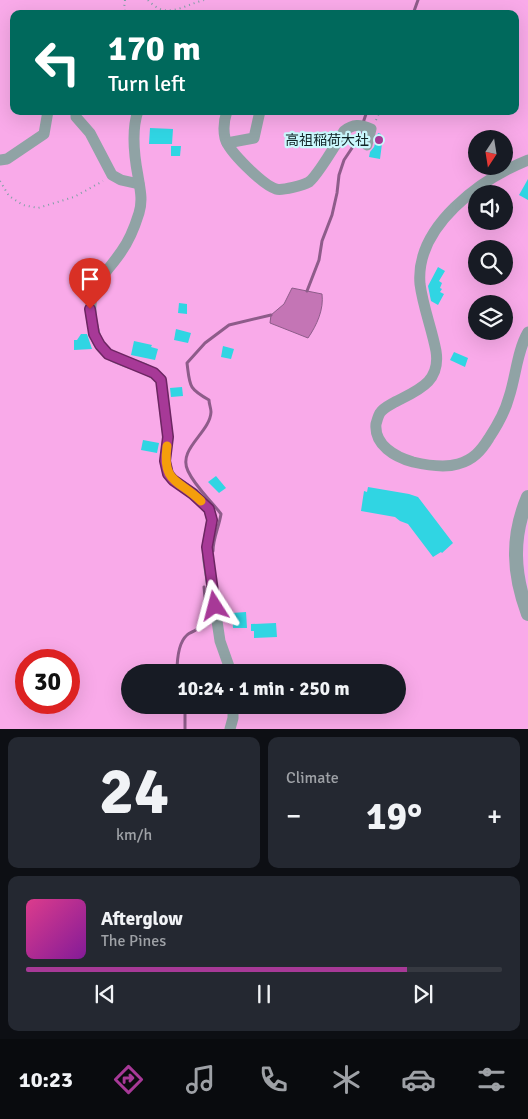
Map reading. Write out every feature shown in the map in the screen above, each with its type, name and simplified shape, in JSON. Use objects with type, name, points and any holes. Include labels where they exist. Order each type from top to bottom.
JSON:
[{"type":"street","points":[[0,160],[7,159],[44,134],[47,115]]},
{"type":"street","points":[[76,115],[90,133],[112,175],[121,180],[139,184]]},
{"type":"street","points":[[137,115],[134,131],[134,146],[142,198],[139,212],[122,251],[105,272],[92,293],[90,309],[93,326],[100,345],[108,354],[154,373],[161,380],[168,437],[165,461],[168,474],[209,509],[212,520],[207,547],[208,560],[220,641],[228,664]]},
{"type":"street","points":[[225,115],[225,139],[232,151],[264,182],[275,189],[282,190],[308,182],[344,131],[350,127],[362,125],[371,129],[367,145]]},
{"type":"street","points":[[228,143],[254,138],[259,115]]},
{"type":"street","points":[[528,160],[472,192],[450,212],[428,242],[420,282],[438,360],[432,377],[422,388],[380,413],[376,426],[378,439],[383,446],[402,458],[421,463],[453,466],[468,461],[478,454],[499,423],[509,398],[528,332]]},
{"type":"street","points":[[528,497],[517,530],[515,558],[521,595],[528,614]]},
{"type":"street","points":[[230,729],[233,714]]},
{"type":"path","points":[[148,0],[159,10]]},
{"type":"path","points":[[176,10],[204,0]]},
{"type":"path","points":[[0,181],[9,196],[23,205],[38,208],[74,197],[112,175]]},
{"type":"shaded area","points":[[0,0],[528,0],[528,729],[0,729]]},
{"type":"shaded area","points":[[292,288],[322,294],[319,317],[308,338],[270,323],[271,315],[284,304]]},
{"type":"building","points":[[150,128],[173,129],[172,144],[149,144]]},
{"type":"building","points":[[378,133],[383,136],[380,159],[369,157]]},
{"type":"building","points":[[171,146],[181,146],[180,156],[171,156]]},
{"type":"building","points":[[528,179],[528,200],[519,195]]},
{"type":"building","points":[[438,267],[445,271],[439,281],[442,283],[440,292],[444,294],[438,305],[431,301],[428,286]]},
{"type":"building","points":[[179,303],[187,304],[187,314],[178,313]]},
{"type":"building","points":[[176,329],[191,333],[188,343],[174,340]]},
{"type":"building","points":[[81,334],[87,334],[92,349],[74,350],[74,340],[77,340]]},
{"type":"building","points":[[134,341],[152,345],[151,347],[158,349],[155,360],[131,355]]},
{"type":"building","points":[[223,346],[234,349],[231,359],[221,357]]},
{"type":"building","points":[[454,352],[468,358],[465,367],[450,360]]},
{"type":"building","points":[[182,387],[183,396],[171,397],[170,388]]},
{"type":"building","points":[[143,440],[159,443],[157,453],[141,450]]},
{"type":"building","points":[[216,476],[226,488],[219,493],[208,482]]},
{"type":"building","points":[[368,487],[418,497],[453,543],[442,553],[433,557],[408,524],[395,517],[361,511],[364,491],[367,492]]},
{"type":"building","points":[[246,612],[247,628],[233,628],[232,613]]},
{"type":"building","points":[[276,623],[277,637],[254,638],[251,624]]},
{"type":"waterway","points":[[414,10],[418,0]]},
{"type":"waterway","points":[[363,123],[366,115]]},
{"type":"waterway","points":[[307,291],[319,260],[322,241],[332,215],[339,175],[344,160],[362,130]]},
{"type":"waterway","points":[[213,551],[221,514],[195,483],[186,463],[190,448],[209,420],[211,411],[209,400],[191,386],[187,363],[205,343],[229,325],[271,315]]},
{"type":"waterway","points":[[177,664],[184,638],[197,629],[204,614],[204,587]]},
{"type":"waterway","points":[[185,714],[185,729]]},
{"type":"slow traffic","points":[[167,446],[165,461],[168,474],[201,501]]},
{"type":"place","name":"高祖稲荷大社","points":[[379,140]]},
{"type":"route","points":[[90,309],[94,334],[108,354],[154,373],[161,380],[168,437],[165,461],[168,474],[209,509],[212,520],[207,547],[215,606]]}]
